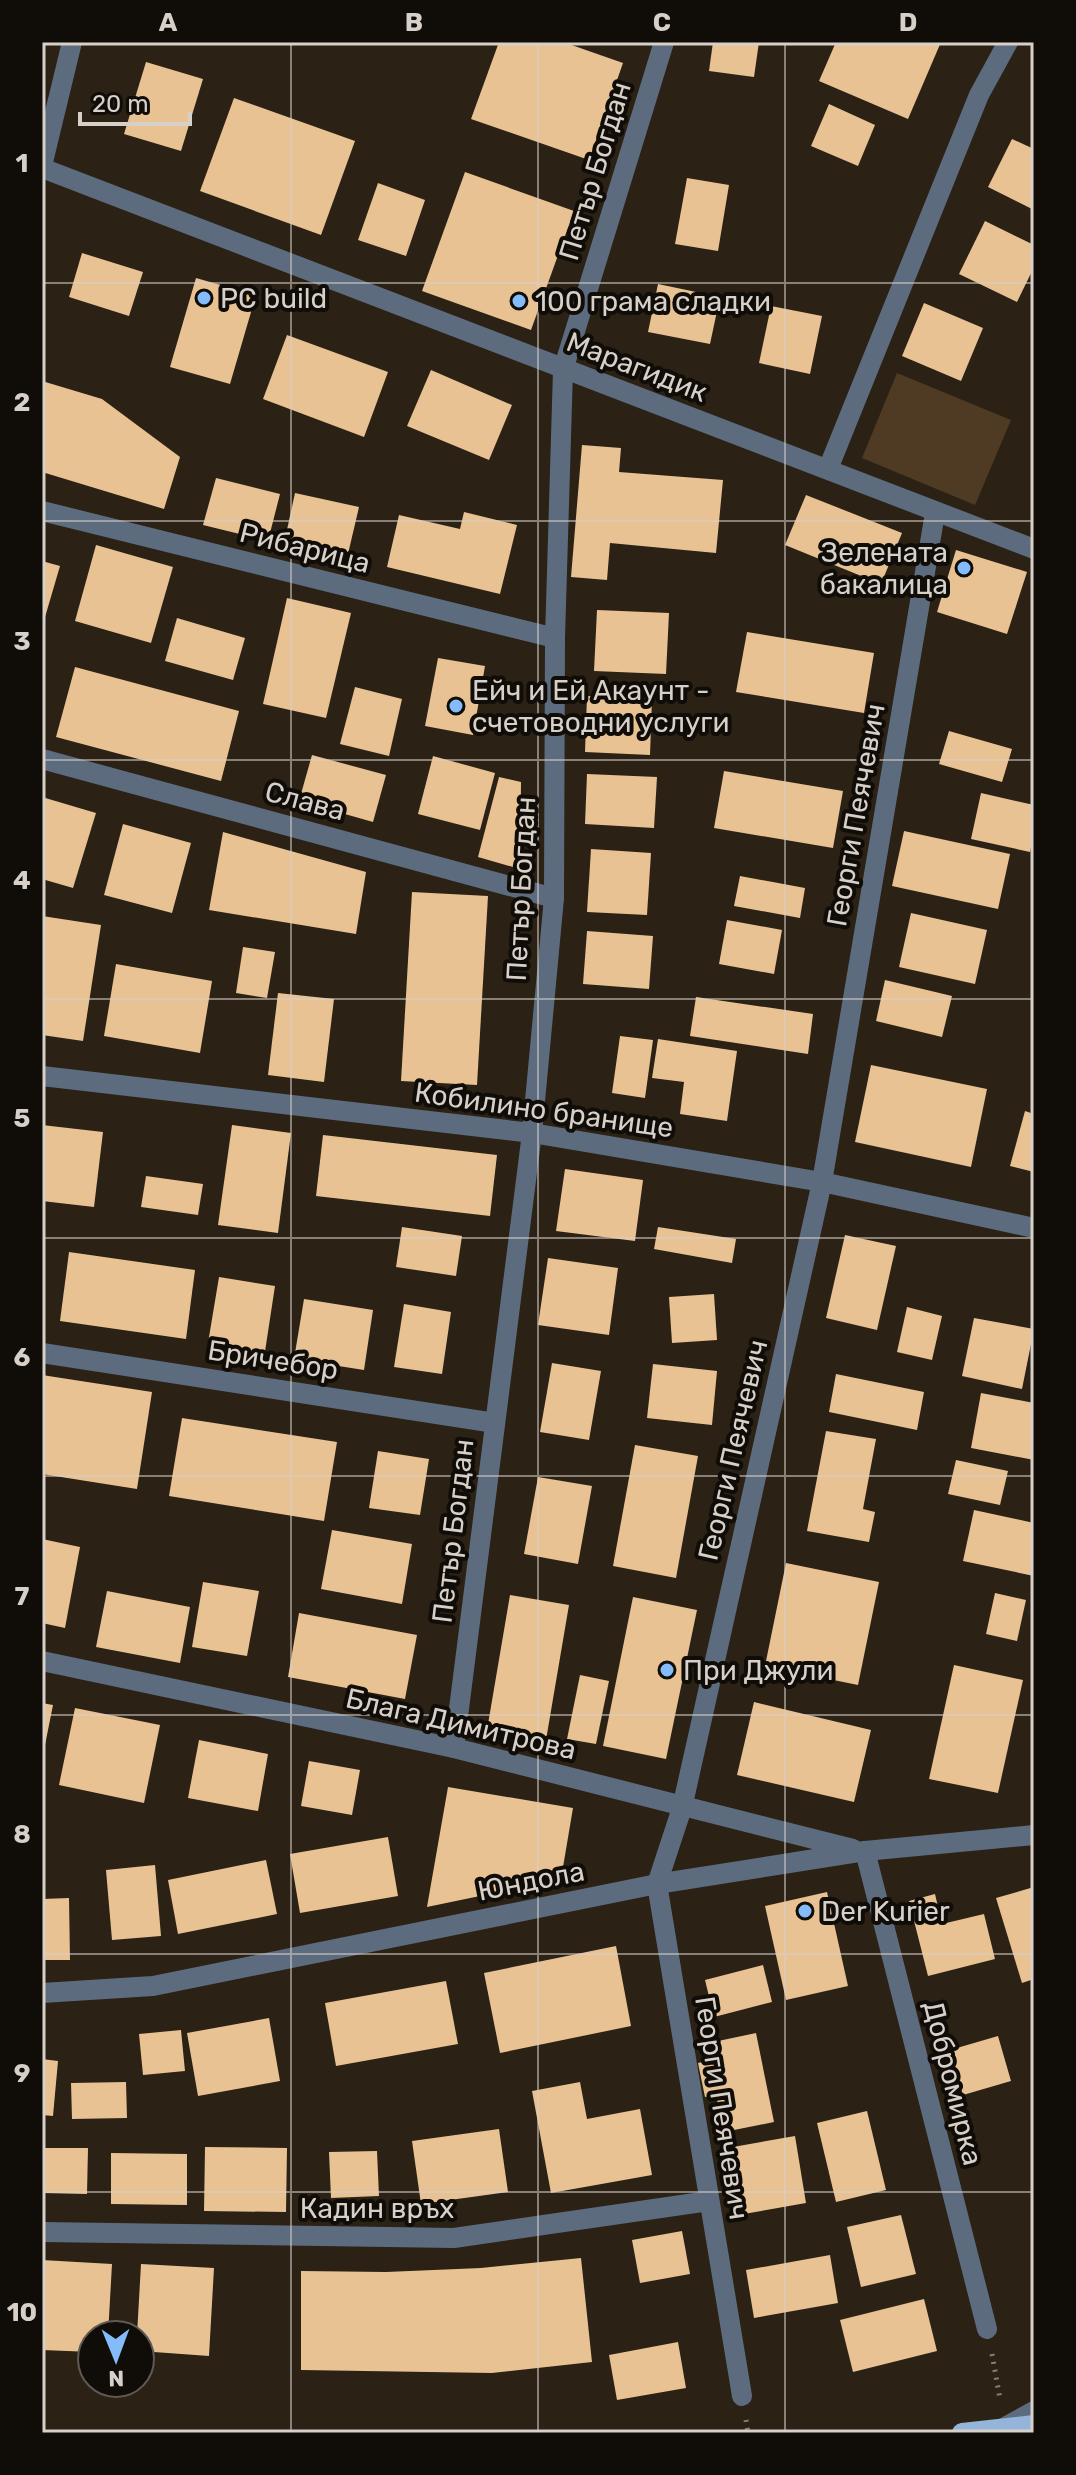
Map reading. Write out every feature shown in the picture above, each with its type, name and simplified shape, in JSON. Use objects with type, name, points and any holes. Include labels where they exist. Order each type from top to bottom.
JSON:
[{"type":"main road","points":[[962,2433],[1034,2425]]},
{"type":"street","points":[[42,167],[72,42]]},
{"type":"street","points":[[828,469],[979,95],[1008,42]]},
{"type":"street","name":"Петър Богдан","points":[[454,1748],[532,1133],[554,898],[555,638],[563,370],[657,44]]},
{"type":"street","name":"Марагидик","points":[[42,167],[1034,549]]},
{"type":"street","name":"Рибарица","points":[[42,511],[555,638]]},
{"type":"street","name":"Георги Пеячевич","points":[[742,2396],[657,1884],[682,1808],[822,1182],[935,513]]},
{"type":"street","name":"Слава","points":[[42,759],[554,898]]},
{"type":"street","name":"Кобилино бранище","points":[[42,1076],[532,1133],[822,1182],[1034,1228]]},
{"type":"street","name":"Бричебор","points":[[42,1353],[495,1423]]},
{"type":"street","name":"Блага Димитрова","points":[[42,1661],[454,1748],[682,1808],[865,1851]]},
{"type":"street","name":"Юндола","points":[[42,1993],[153,1986],[657,1884],[865,1851],[1034,1835]]},
{"type":"street","name":"Добромирка","points":[[865,1851],[987,2329]]},
{"type":"street","name":"Кадин връх","points":[[42,2232],[454,2238],[709,2201]]},
{"type":"street","points":[[1005,2427],[1034,2411]]},
{"type":"path","points":[[987,2329],[1001,2402]]},
{"type":"shaded area","points":[[897,373],[1011,420],[975,505],[862,458]]},
{"type":"building","points":[[499,42],[563,42],[623,63],[589,160],[471,119]]},
{"type":"building","points":[[713,42],[759,42],[754,77],[709,71]]},
{"type":"building","points":[[836,42],[941,42],[908,119],[819,81]]},
{"type":"building","points":[[146,62],[203,79],[181,151],[124,134]]},
{"type":"building","points":[[234,98],[355,141],[321,235],[200,191]]},
{"type":"building","points":[[829,104],[875,125],[858,166],[811,146]]},
{"type":"building","points":[[1012,139],[1034,149],[1034,210],[988,187]]},
{"type":"building","points":[[465,172],[574,211],[531,330],[422,291]]},
{"type":"building","points":[[687,178],[729,185],[718,251],[675,244]]},
{"type":"building","points":[[378,183],[425,200],[406,256],[358,240]]},
{"type":"building","points":[[985,221],[1034,245],[1034,267],[1017,302],[959,274]]},
{"type":"building","points":[[82,253],[143,272],[129,316],[69,297]]},
{"type":"building","points":[[196,278],[256,295],[230,384],[170,367]]},
{"type":"building","points":[[658,284],[720,297],[710,344],[648,332]]},
{"type":"building","points":[[924,303],[983,328],[961,381],[902,356]]},
{"type":"building","points":[[771,306],[822,316],[810,374],[759,363]]},
{"type":"building","points":[[287,335],[388,372],[364,437],[263,399]]},
{"type":"building","points":[[431,370],[512,405],[489,460],[407,426]]},
{"type":"building","points":[[42,381],[102,399],[180,457],[164,509],[42,472]]},
{"type":"building","points":[[582,445],[621,448],[619,472],[723,480],[716,553],[610,543],[607,580],[571,577]]},
{"type":"building","points":[[216,478],[280,494],[268,541],[203,525]]},
{"type":"building","points":[[295,493],[359,507],[348,554],[285,539]]},
{"type":"building","points":[[806,495],[902,533],[881,584],[785,545]]},
{"type":"building","points":[[464,512],[517,525],[500,594],[387,567],[399,515],[460,529]]},
{"type":"building","points":[[96,545],[173,567],[151,643],[75,621]]},
{"type":"building","points":[[956,550],[1027,572],[1007,634],[937,612]]},
{"type":"building","points":[[42,561],[60,566],[43,624],[42,624]]},
{"type":"building","points":[[287,598],[351,613],[326,718],[263,704]]},
{"type":"building","points":[[597,610],[669,613],[666,674],[594,671]]},
{"type":"building","points":[[177,618],[245,638],[233,680],[165,661]]},
{"type":"building","points":[[747,632],[874,653],[864,713],[736,692]]},
{"type":"building","points":[[438,658],[485,666],[473,735],[425,726]]},
{"type":"building","points":[[75,667],[239,711],[221,781],[56,737]]},
{"type":"building","points":[[355,687],[402,699],[389,756],[340,744]]},
{"type":"building","points":[[587,696],[652,698],[650,755],[585,752]]},
{"type":"building","points":[[949,731],[1012,749],[1002,782],[939,764]]},
{"type":"building","points":[[312,755],[386,775],[373,822],[299,801]]},
{"type":"building","points":[[433,756],[495,773],[480,830],[418,814]]},
{"type":"building","points":[[724,771],[843,791],[833,848],[714,828]]},
{"type":"building","points":[[587,774],[657,777],[654,828],[585,824]]},
{"type":"building","points":[[499,777],[521,782],[520,869],[478,857]]},
{"type":"building","points":[[981,793],[1034,805],[1034,834],[1030,852],[971,839]]},
{"type":"building","points":[[42,797],[96,813],[73,888],[42,879]]},
{"type":"building","points":[[123,824],[191,843],[172,913],[104,895]]},
{"type":"building","points":[[904,831],[1010,854],[998,909],[892,886]]},
{"type":"building","points":[[223,832],[366,872],[356,934],[209,910]]},
{"type":"building","points":[[591,849],[651,853],[647,915],[587,912]]},
{"type":"building","points":[[740,876],[805,888],[800,918],[734,906]]},
{"type":"building","points":[[412,892],[488,896],[477,1085],[401,1081]]},
{"type":"building","points":[[911,913],[987,930],[975,984],[899,967]]},
{"type":"building","points":[[42,916],[101,925],[83,1041],[42,1035]]},
{"type":"building","points":[[727,920],[782,930],[774,974],[719,964]]},
{"type":"building","points":[[587,931],[653,936],[649,989],[583,984]]},
{"type":"building","points":[[243,947],[275,952],[267,998],[236,993]]},
{"type":"building","points":[[116,964],[212,981],[200,1053],[104,1036]]},
{"type":"building","points":[[885,980],[952,996],[942,1037],[876,1021]]},
{"type":"building","points":[[278,993],[334,999],[324,1082],[268,1075]]},
{"type":"building","points":[[696,997],[813,1014],[808,1054],[690,1036]]},
{"type":"building","points":[[620,1036],[653,1040],[645,1098],[612,1093]]},
{"type":"building","points":[[658,1039],[737,1051],[727,1121],[680,1114],[684,1082],[652,1078]]},
{"type":"building","points":[[871,1065],[987,1089],[971,1167],[855,1142]]},
{"type":"building","points":[[1025,1111],[1034,1114],[1034,1172],[1010,1166]]},
{"type":"building","points":[[42,1125],[103,1132],[94,1207],[42,1201]]},
{"type":"building","points":[[232,1125],[291,1133],[278,1233],[218,1225]]},
{"type":"building","points":[[323,1135],[497,1155],[490,1216],[316,1196]]},
{"type":"building","points":[[565,1169],[643,1180],[635,1241],[556,1231]]},
{"type":"building","points":[[146,1176],[203,1184],[198,1215],[141,1207]]},
{"type":"building","points":[[402,1227],[462,1236],[456,1276],[396,1267]]},
{"type":"building","points":[[658,1227],[736,1239],[732,1263],[654,1249]]},
{"type":"building","points":[[845,1235],[896,1246],[877,1330],[826,1318]]},
{"type":"building","points":[[69,1252],[195,1270],[186,1339],[60,1321]]},
{"type":"building","points":[[548,1258],[618,1268],[609,1335],[538,1325]]},
{"type":"building","points":[[219,1277],[275,1286],[264,1358],[207,1349]]},
{"type":"building","points":[[714,1294],[717,1340],[672,1343],[669,1297]]},
{"type":"building","points":[[304,1299],[373,1310],[364,1370],[294,1359]]},
{"type":"building","points":[[404,1304],[451,1312],[442,1374],[394,1367]]},
{"type":"building","points":[[907,1307],[942,1316],[932,1360],[897,1352]]},
{"type":"building","points":[[974,1318],[1034,1329],[1022,1389],[962,1376]]},
{"type":"building","points":[[552,1363],[601,1371],[589,1440],[540,1432]]},
{"type":"building","points":[[653,1364],[717,1371],[712,1425],[647,1418]]},
{"type":"building","points":[[836,1374],[924,1392],[917,1430],[829,1412]]},
{"type":"building","points":[[42,1375],[152,1392],[137,1489],[42,1474]]},
{"type":"building","points":[[981,1393],[1034,1403],[1034,1460],[971,1448]]},
{"type":"building","points":[[182,1418],[337,1442],[324,1521],[169,1496]]},
{"type":"building","points":[[826,1431],[876,1439],[863,1509],[875,1512],[869,1542],[807,1531]]},
{"type":"building","points":[[635,1445],[698,1456],[676,1578],[613,1566]]},
{"type":"building","points":[[378,1451],[429,1459],[420,1515],[369,1508]]},
{"type":"building","points":[[956,1460],[1008,1471],[1000,1505],[948,1494]]},
{"type":"building","points":[[538,1477],[592,1486],[578,1564],[524,1554]]},
{"type":"building","points":[[974,1510],[1034,1523],[1034,1576],[963,1561]]},
{"type":"building","points":[[332,1530],[412,1544],[402,1604],[321,1589]]},
{"type":"building","points":[[42,1539],[80,1547],[65,1628],[42,1623]]},
{"type":"building","points":[[786,1563],[879,1582],[858,1685],[765,1666]]},
{"type":"building","points":[[203,1582],[259,1591],[247,1656],[192,1647]]},
{"type":"building","points":[[107,1591],[190,1607],[180,1663],[96,1647]]},
{"type":"building","points":[[995,1593],[1026,1600],[1017,1641],[986,1634]]},
{"type":"building","points":[[510,1595],[569,1605],[546,1740],[487,1730]]},
{"type":"building","points":[[633,1597],[697,1610],[666,1759],[603,1746]]},
{"type":"building","points":[[299,1613],[417,1635],[405,1699],[288,1677]]},
{"type":"building","points":[[954,1665],[1023,1680],[998,1793],[929,1779]]},
{"type":"building","points":[[580,1675],[609,1681],[596,1744],[567,1739]]},
{"type":"building","points":[[754,1702],[871,1730],[854,1802],[737,1775]]},
{"type":"building","points":[[42,1703],[53,1705],[43,1755],[42,1755]]},
{"type":"building","points":[[75,1708],[160,1725],[144,1803],[59,1785]]},
{"type":"building","points":[[199,1740],[268,1754],[258,1811],[188,1798]]},
{"type":"building","points":[[309,1761],[360,1770],[352,1815],[301,1806]]},
{"type":"building","points":[[448,1787],[573,1808],[561,1879],[427,1907]]},
{"type":"building","points":[[388,1837],[398,1896],[300,1913],[290,1854]]},
{"type":"building","points":[[266,1860],[277,1914],[178,1934],[168,1880]]},
{"type":"building","points":[[155,1865],[161,1936],[112,1940],[106,1870]]},
{"type":"building","points":[[1034,1887],[1034,1979],[1022,1983],[996,1898]]},
{"type":"building","points":[[827,1892],[848,1986],[786,2000],[765,1906]]},
{"type":"building","points":[[935,1894],[942,1924],[984,1914],[995,1959],[928,1976],[909,1901]]},
{"type":"building","points":[[69,1898],[70,1960],[42,1960],[42,1899]]},
{"type":"building","points":[[616,1946],[631,2026],[500,2053],[484,1973]]},
{"type":"building","points":[[763,1965],[772,2002],[714,2017],[705,1980]]},
{"type":"building","points":[[446,1981],[458,2044],[336,2066],[325,2003]]},
{"type":"building","points":[[269,2018],[280,2081],[198,2096],[187,2033]]},
{"type":"building","points":[[181,2030],[185,2071],[143,2075],[139,2034]]},
{"type":"building","points":[[756,2033],[774,2122],[724,2132],[716,2095],[705,2097],[698,2063],[707,2061],[704,2044]]},
{"type":"building","points":[[998,2036],[1011,2081],[963,2095],[950,2050]]},
{"type":"building","points":[[42,2059],[58,2061],[53,2116],[42,2115]]},
{"type":"building","points":[[126,2082],[127,2118],[72,2119],[71,2083]]},
{"type":"building","points":[[580,2082],[587,2119],[640,2109],[652,2175],[551,2193],[532,2091]]},
{"type":"building","points":[[867,2111],[886,2190],[836,2202],[817,2123]]},
{"type":"building","points":[[499,2129],[508,2192],[421,2204],[412,2141]]},
{"type":"building","points":[[795,2136],[806,2203],[744,2214],[733,2147]]},
{"type":"building","points":[[205,2147],[287,2148],[286,2212],[204,2211]]},
{"type":"building","points":[[42,2148],[88,2148],[87,2194],[42,2193]]},
{"type":"building","points":[[377,2151],[379,2196],[331,2198],[329,2152]]},
{"type":"building","points":[[111,2153],[187,2154],[187,2205],[111,2204]]},
{"type":"building","points":[[901,2215],[916,2274],[861,2287],[847,2227]]},
{"type":"building","points":[[682,2231],[690,2274],[640,2283],[632,2240]]},
{"type":"building","points":[[830,2255],[838,2303],[754,2318],[746,2270]]},
{"type":"building","points":[[581,2258],[592,2362],[492,2373],[301,2370],[301,2271],[386,2272],[481,2268]]},
{"type":"building","points":[[42,2260],[112,2264],[109,2319],[76,2319],[76,2351],[42,2350]]},
{"type":"building","points":[[141,2264],[214,2268],[209,2356],[156,2352],[156,2319],[138,2319]]},
{"type":"building","points":[[924,2299],[937,2351],[853,2372],[840,2320]]},
{"type":"building","points":[[678,2342],[686,2388],[617,2400],[609,2355]]},
{"type":"place","name":"PC build","points":[[204,298]]},
{"type":"place","name":"100 грама сладки","points":[[519,301]]},
{"type":"place","name":"Зелената бакалица","points":[[964,568]]},
{"type":"place","name":"Ейч и Ей Акаунт - счетоводни услуги","points":[[456,706]]},
{"type":"place","name":"При Джули","points":[[667,1670]]},
{"type":"place","name":"Der Kurier","points":[[805,1911]]}]
